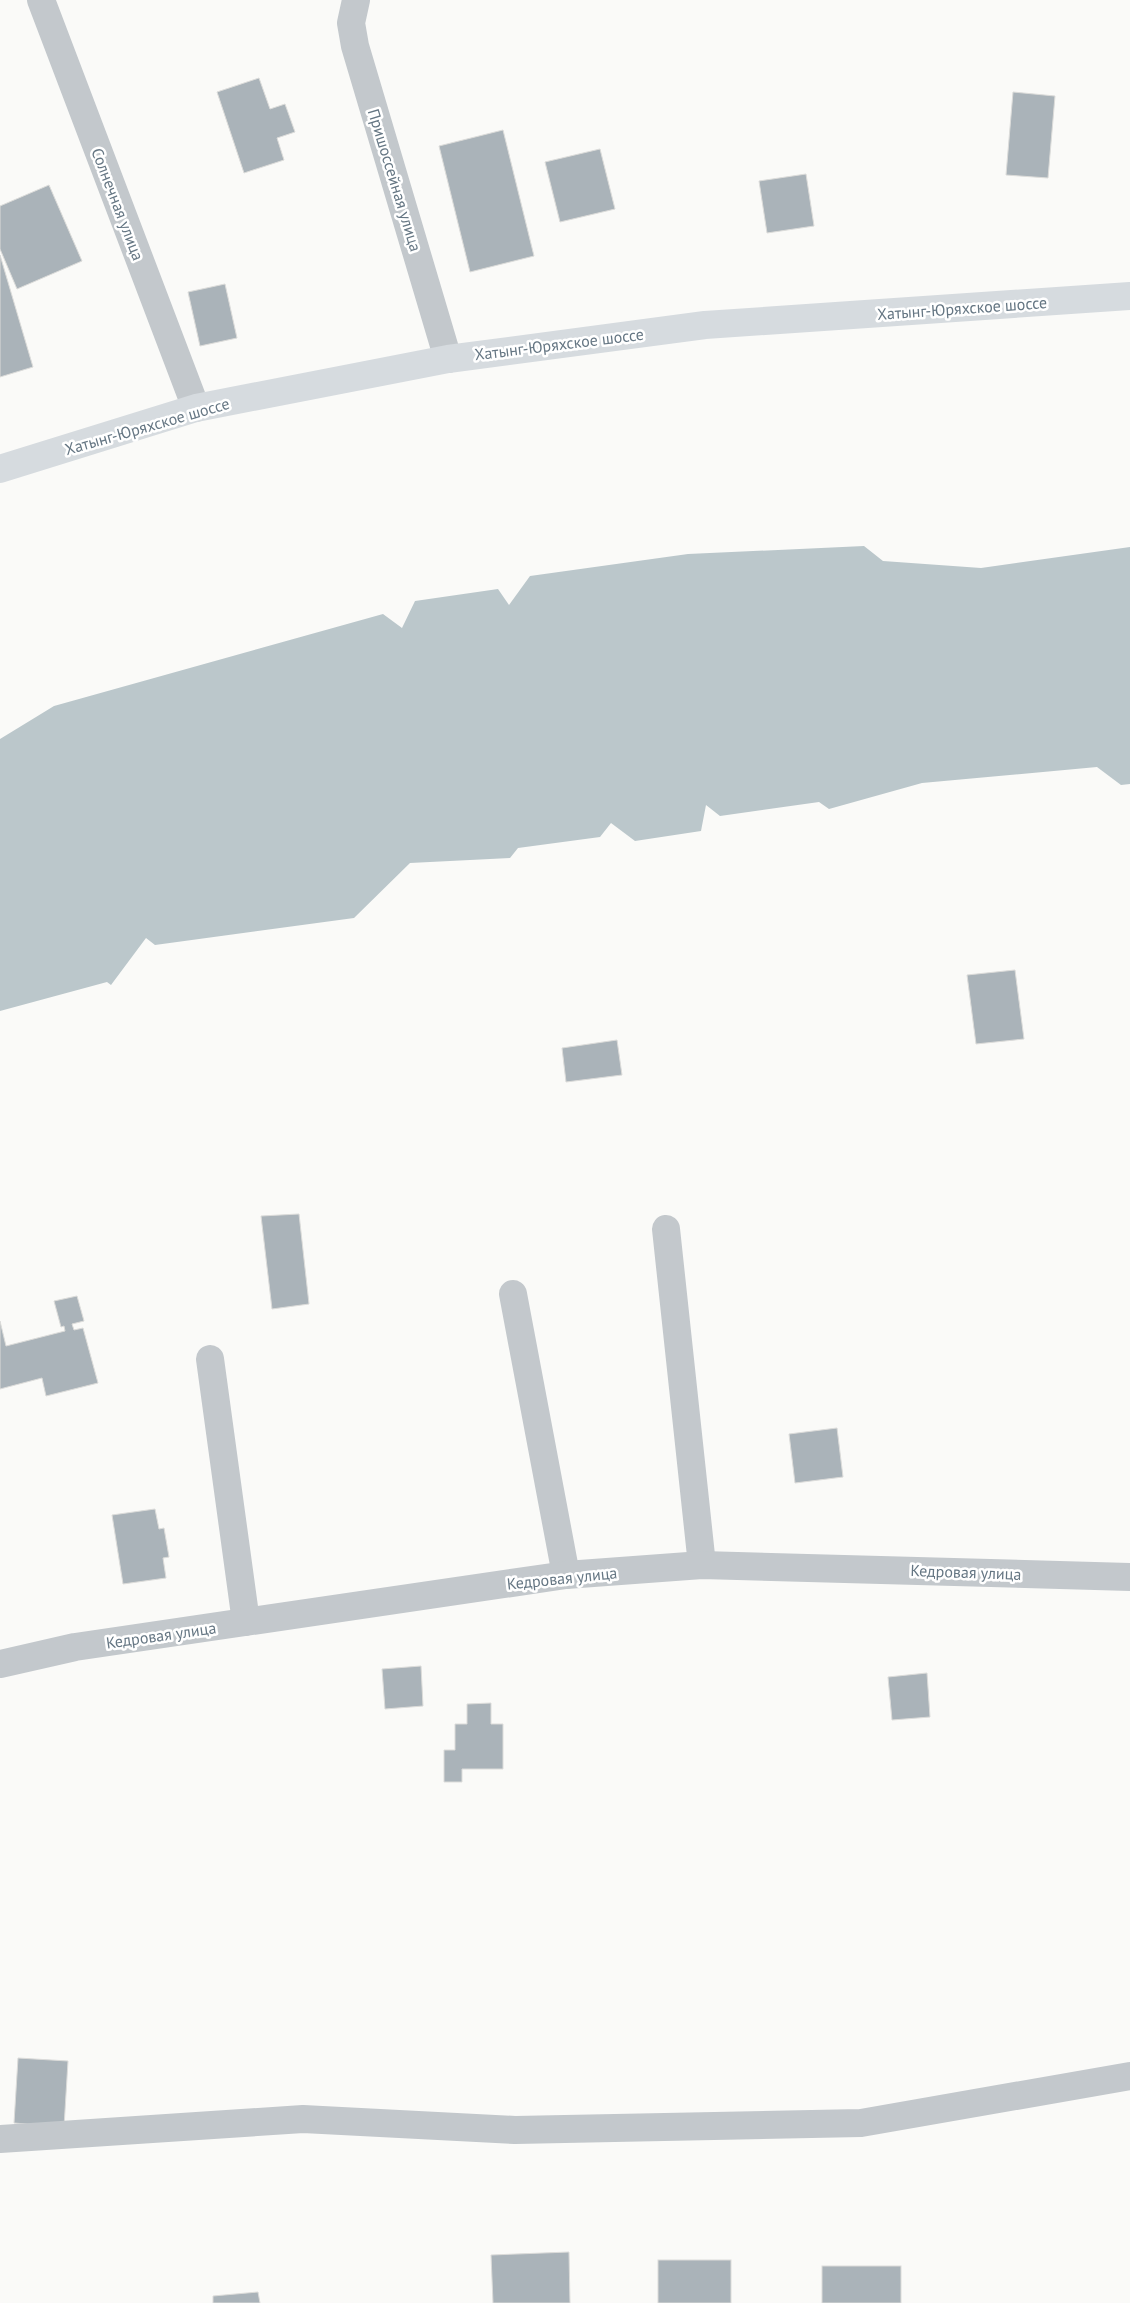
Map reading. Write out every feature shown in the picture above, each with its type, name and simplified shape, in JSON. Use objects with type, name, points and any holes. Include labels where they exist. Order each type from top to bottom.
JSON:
[{"type":"main road","name":"Хатынг-Юряхское шоссе","points":[[0,469],[196,408],[448,358],[706,326],[1130,296]]},
{"type":"street","name":"Солнечная улица","points":[[41,0],[196,408]]},
{"type":"street","name":"Пришоссейная улица","points":[[356,0],[351,23],[355,46],[448,358]]},
{"type":"street","points":[[666,1229],[702,1565]]},
{"type":"street","points":[[514,1294],[566,1575]]},
{"type":"street","points":[[210,1359],[246,1622]]},
{"type":"street","name":"Кедровая улица","points":[[0,1664],[75,1648],[566,1575],[702,1565],[1130,1577]]},
{"type":"street","points":[[0,2139],[303,2119],[515,2130],[861,2123],[1130,2076]]},
{"type":"shaded area","points":[[864,546],[883,561],[981,568],[1130,547],[1130,784],[1121,785],[1097,767],[922,783],[829,809],[819,802],[720,816],[706,805],[701,831],[635,841],[611,823],[600,837],[518,848],[510,858],[410,863],[354,918],[155,945],[146,938],[111,985],[107,982],[0,1011],[0,739],[54,706],[383,614],[402,628],[415,601],[498,589],[509,605],[530,576],[688,554]]},
{"type":"building","points":[[259,78],[270,109],[285,104],[295,132],[277,138],[284,160],[244,173],[217,92]]},
{"type":"building","points":[[1013,92],[1055,96],[1048,178],[1006,175]]},
{"type":"building","points":[[503,130],[534,256],[470,272],[439,146]]},
{"type":"building","points":[[600,149],[615,209],[560,222],[545,162]]},
{"type":"building","points":[[806,174],[814,226],[767,233],[759,181]]},
{"type":"building","points":[[49,185],[82,261],[17,289],[0,249],[0,206]]},
{"type":"building","points":[[0,255],[33,367],[0,377]]},
{"type":"building","points":[[225,284],[237,338],[200,346],[188,292]]},
{"type":"building","points":[[1015,970],[1024,1039],[976,1044],[967,975]]},
{"type":"building","points":[[617,1040],[622,1075],[566,1082],[562,1048]]},
{"type":"building","points":[[299,1214],[309,1304],[272,1309],[261,1216]]},
{"type":"building","points":[[77,1296],[84,1321],[72,1324],[74,1330],[83,1328],[98,1383],[46,1396],[42,1378],[0,1389],[0,1321],[6,1346],[65,1331],[64,1326],[61,1327],[54,1301]]},
{"type":"building","points":[[837,1428],[843,1477],[795,1483],[789,1434]]},
{"type":"building","points":[[155,1509],[159,1529],[164,1528],[169,1557],[163,1558],[166,1578],[123,1584],[112,1515]]},
{"type":"building","points":[[421,1666],[423,1706],[385,1709],[382,1669]]},
{"type":"building","points":[[927,1673],[930,1717],[892,1720],[888,1677]]},
{"type":"building","points":[[491,1703],[491,1724],[503,1724],[503,1769],[462,1769],[462,1782],[444,1782],[444,1750],[455,1750],[455,1724],[467,1724],[467,1704]]},
{"type":"building","points":[[18,2058],[68,2061],[64,2127],[14,2123]]},
{"type":"building","points":[[569,2252],[570,2303],[493,2303],[491,2255]]},
{"type":"building","points":[[658,2260],[731,2260],[731,2303],[658,2303]]},
{"type":"building","points":[[822,2266],[901,2266],[901,2303],[822,2303]]},
{"type":"building","points":[[258,2292],[260,2303],[213,2303],[213,2296]]}]
